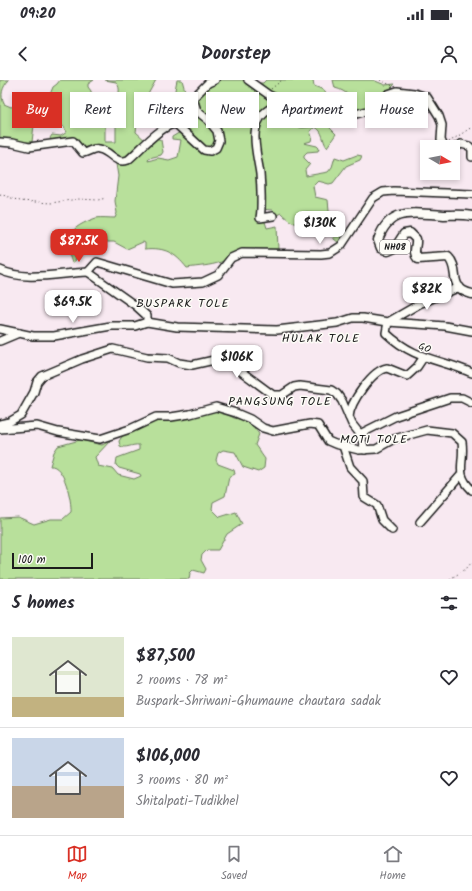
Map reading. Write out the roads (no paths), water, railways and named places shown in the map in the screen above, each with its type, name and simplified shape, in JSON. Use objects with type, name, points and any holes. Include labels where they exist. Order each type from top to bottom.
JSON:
[{"type":"main road","name":"NH08","points":[[460,288],[456,284],[453,263],[450,259],[444,256],[426,260],[418,259],[415,256],[414,250],[416,239],[410,233],[404,234],[395,248],[388,251],[381,248],[378,240],[384,228],[393,218],[407,212],[472,216]]},
{"type":"main road","points":[[460,288],[472,294]]},
{"type":"street","points":[[0,142],[30,147],[73,141],[83,153],[97,148],[103,150],[118,161],[123,162],[128,160],[161,130],[170,124],[176,124],[204,150],[210,151],[216,148],[219,141],[217,131],[208,120],[197,112],[193,98],[204,87],[215,80]]},
{"type":"street","points":[[248,80],[267,93]]},
{"type":"street","points":[[357,114],[371,110],[388,94],[397,91],[414,93],[426,97],[430,101],[441,121],[443,140]]},
{"type":"street","points":[[267,111],[262,115],[255,127],[255,151],[260,175],[260,218],[273,216]]},
{"type":"street","points":[[460,145],[466,144],[472,149],[472,157]]},
{"type":"street","points":[[88,272],[97,262],[172,284],[203,282],[218,275],[231,258],[242,253],[330,253],[341,246],[373,198],[383,192],[394,190],[472,194]]},
{"type":"street","points":[[0,270],[11,275],[37,276],[88,272],[136,306],[147,316],[147,322]]},
{"type":"street","points":[[388,322],[421,303],[460,288]]},
{"type":"street","points":[[0,329],[33,336],[54,336],[112,326],[135,326],[147,322],[177,327],[277,330],[337,323],[353,318],[363,318],[388,322],[446,326],[472,331]]},
{"type":"street","name":"GO","points":[[388,322],[386,333],[412,353],[423,358],[453,365],[472,373]]},
{"type":"street","points":[[0,341],[19,333]]},
{"type":"street","points":[[0,424],[9,422],[21,415],[34,392],[37,382],[42,376],[82,359],[113,349],[122,350],[135,355],[168,358],[179,363],[192,365],[223,358],[273,395],[282,395],[294,387],[300,386],[331,390],[342,400],[349,417],[360,434],[365,450]]},
{"type":"street","points":[[349,417],[350,410],[354,402],[364,387],[378,371],[387,368],[407,376],[417,367],[423,358]]},
{"type":"street","points":[[360,434],[396,416],[450,398],[462,398],[472,403]]},
{"type":"street","points":[[0,429],[37,426],[58,432],[100,439],[156,417],[171,417],[190,414],[216,407],[236,412],[263,428],[273,431],[310,424],[318,425],[328,441],[342,446],[365,450],[376,449],[394,439],[427,430],[452,434],[462,442],[464,453],[461,475],[463,482],[472,490]]},
{"type":"street","points":[[342,446],[350,467],[363,481],[364,497],[377,505],[382,520],[392,530]]},
{"type":"street","points":[[420,522],[461,475]]},
{"type":"district","name":"BUSPARK TOLE","points":[[183,303]]},
{"type":"district","name":"HULAK TOLE","points":[[321,338]]},
{"type":"district","name":"PANGSUNG TOLE","points":[[280,401]]},
{"type":"district","name":"MOTI TOLE","points":[[374,439]]}]
